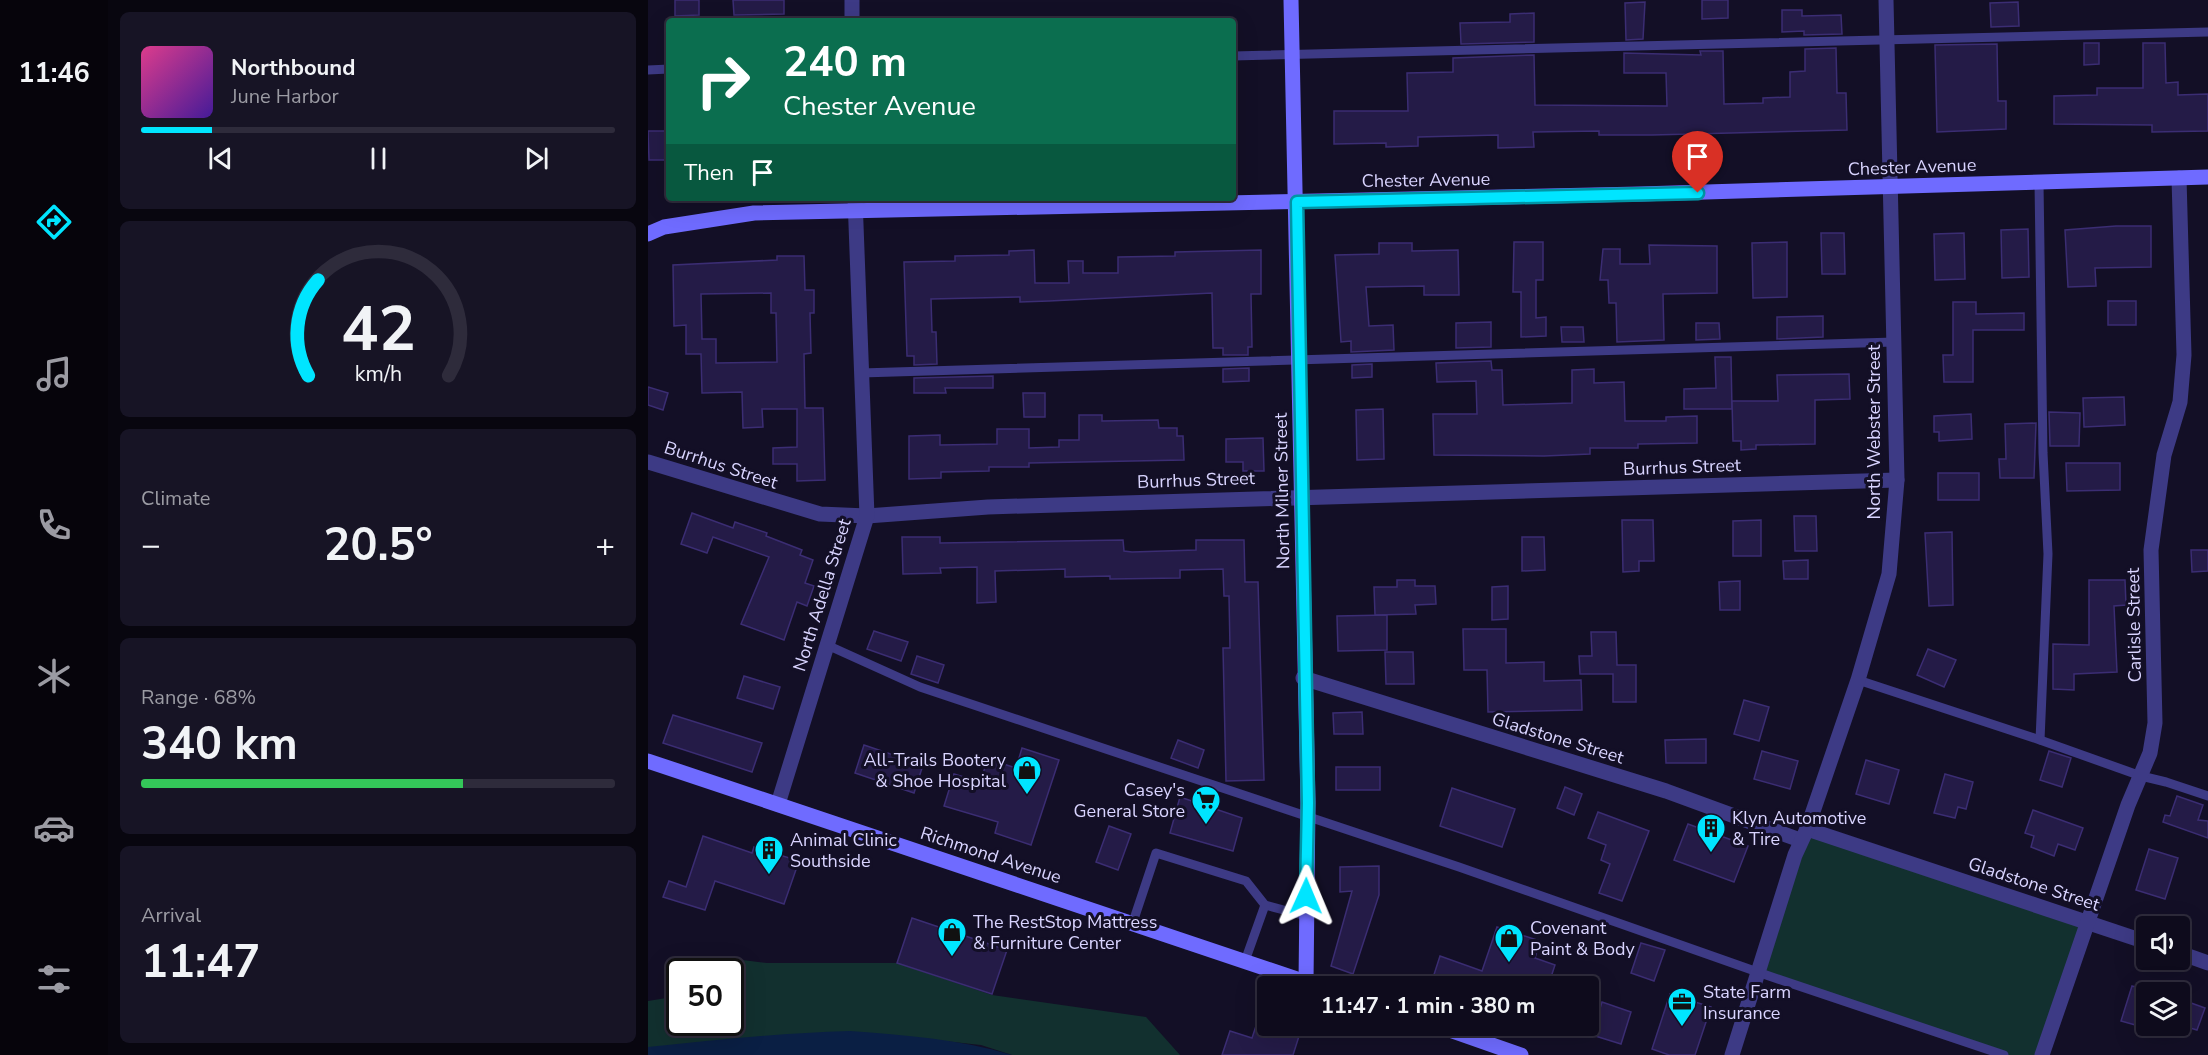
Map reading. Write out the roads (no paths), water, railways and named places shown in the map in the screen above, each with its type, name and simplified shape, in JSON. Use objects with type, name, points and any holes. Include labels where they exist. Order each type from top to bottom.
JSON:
[{"type":"main road","name":"North Milner Street","points":[[1291,0],[1297,202],[1303,678],[1308,817],[1306,916],[1313,976]]},
{"type":"main road","name":"Chester Avenue","points":[[648,234],[664,227],[754,213],[855,205],[1297,202],[1890,188],[2208,177]]},
{"type":"main road","name":"Richmond Avenue","points":[[648,761],[1288,976]]},
{"type":"main road","points":[[1467,1036],[1521,1055]]},
{"type":"street","points":[[852,0],[852,18]]},
{"type":"street","name":"North Webster Street","points":[[1732,1055],[1803,835],[1858,680],[1889,574],[1897,480],[1886,0]]},
{"type":"street","name":"Carlisle Street","points":[[2042,1055],[2128,805],[2150,753],[2155,723],[2151,550],[2164,455],[2180,402],[2184,355],[2179,178]]},
{"type":"street","name":"North Adella Street","points":[[778,804],[867,516],[855,205]]},
{"type":"street","name":"Burrhus Street","points":[[648,462],[820,514],[867,516],[988,507],[1301,496],[1897,480]]},
{"type":"street","name":"Gladstone Street","points":[[1303,678],[2136,939]]},
{"type":"street","points":[[2190,957],[2208,963]]},
{"type":"lane","points":[[1236,56],[2208,32]]},
{"type":"lane","points":[[648,70],[666,69]]},
{"type":"lane","points":[[2039,183],[2043,453],[2048,554],[2040,740]]},
{"type":"lane","points":[[861,373],[1894,342]]},
{"type":"lane","points":[[827,645],[920,687],[2004,1055]]},
{"type":"lane","points":[[1858,680],[2040,740],[2141,777],[2166,782],[2208,796]]},
{"type":"lane","points":[[1133,922],[1156,853],[1246,880],[1265,905],[1306,916]]},
{"type":"lane","points":[[1245,961],[1265,905]]},
{"type":"water","points":[[850,1031],[952,1041],[1012,1055],[648,1055],[648,1047],[723,1039]]},
{"type":"place","name":"All-Trails Bootery & Shoe Hospital","points":[[1027,796]]},
{"type":"place","name":"Casey's General Store","points":[[1206,826]]},
{"type":"place","name":"Klyn Automotive & Tire","points":[[1711,854]]},
{"type":"place","name":"Animal Clinic Southside","points":[[769,876]]},
{"type":"place","name":"The RestStop Mattress & Furniture Center","points":[[952,958]]},
{"type":"place","name":"Covenant Paint & Body","points":[[1509,964]]},
{"type":"place","name":"State Farm Insurance","points":[[1682,1028]]}]
